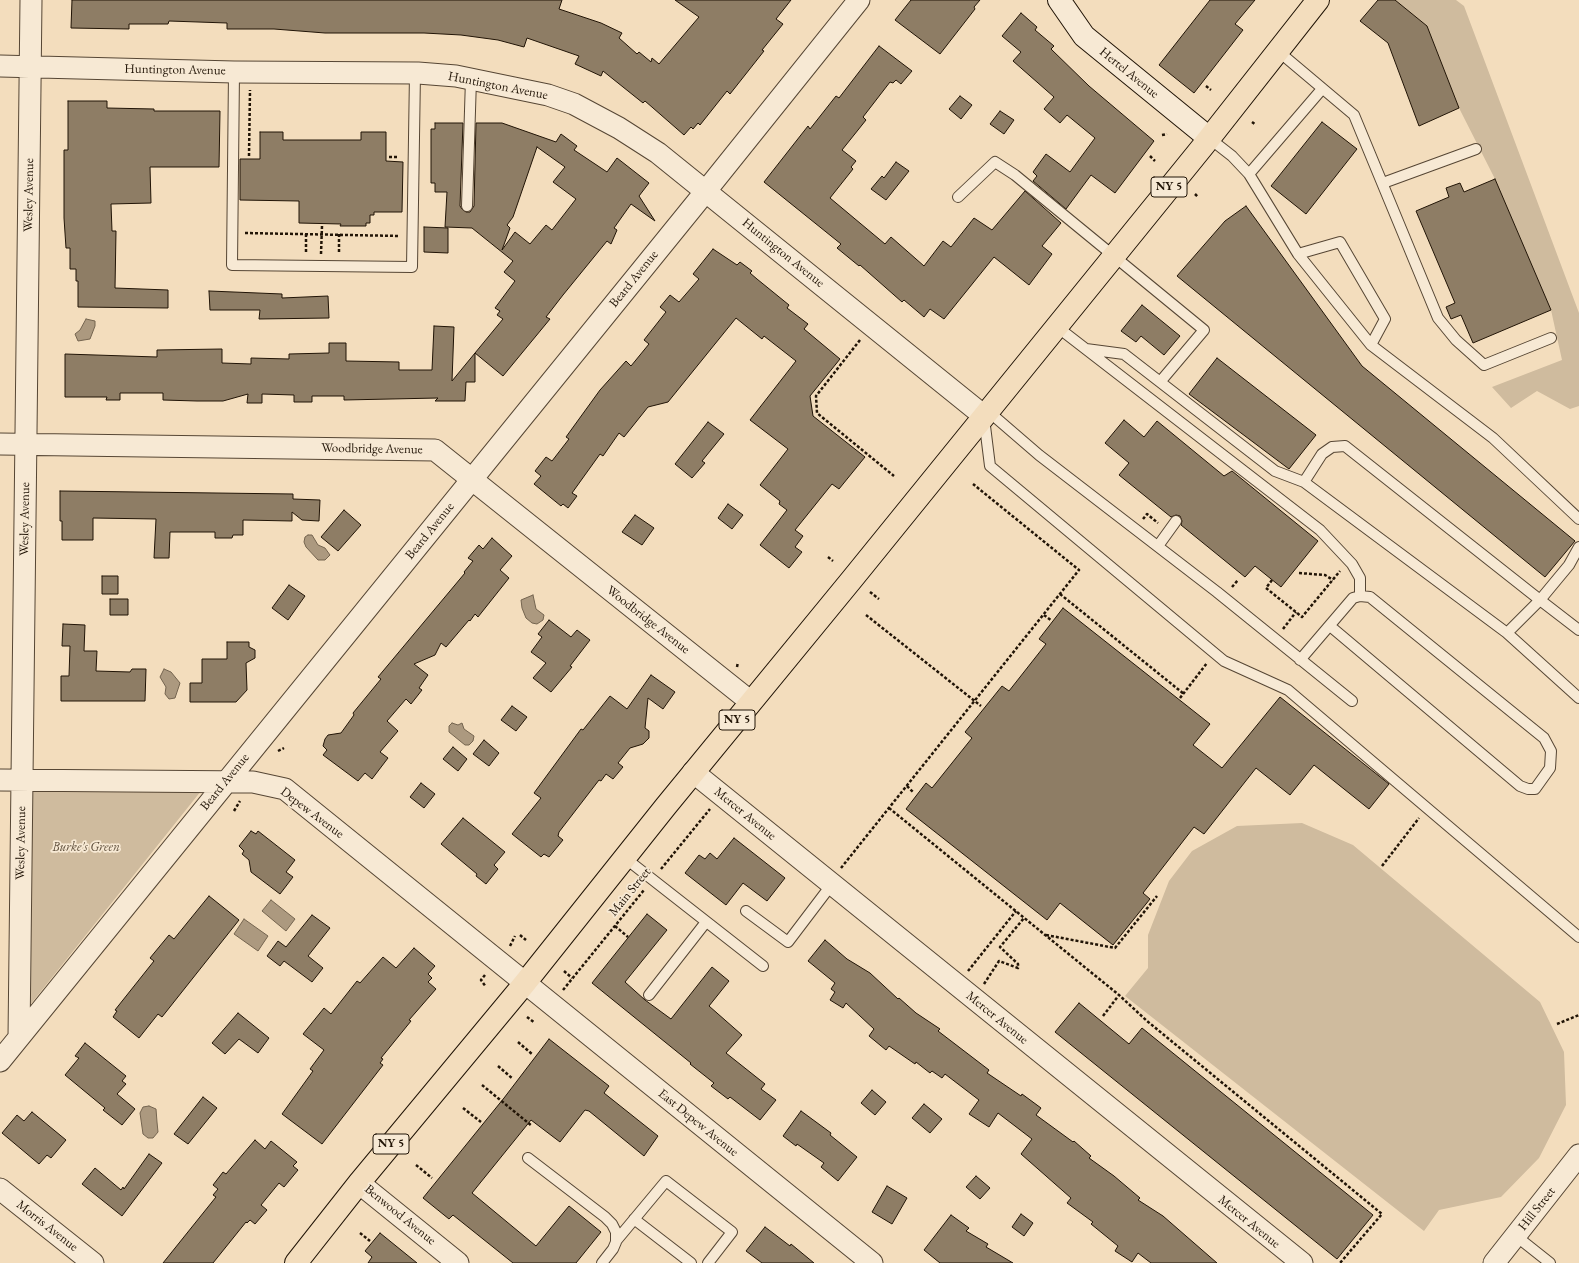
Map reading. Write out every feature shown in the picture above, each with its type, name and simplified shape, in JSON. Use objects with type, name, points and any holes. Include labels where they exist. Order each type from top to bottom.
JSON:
[{"type":"main road","name":"NY 5","points":[[296,1263],[359,1183],[525,983],[693,772],[986,414],[1209,138],[1318,0]]},
{"type":"street","name":"Wesley Avenue","points":[[19,1037],[31,0]]},
{"type":"street","name":"Beard Avenue","points":[[0,1061],[706,191],[859,0]]},
{"type":"street","name":"Hertel Avenue","points":[[1059,0],[1084,36],[1209,138]]},
{"type":"street","name":"Huntington Avenue","points":[[0,66],[234,72],[415,73],[471,79],[548,95],[574,104],[619,128],[658,153],[986,414]]},
{"type":"street","name":"Woodbridge Avenue","points":[[0,444],[436,450],[751,702]]},
{"type":"street","name":"Mercer Avenue","points":[[693,772],[1302,1263]]},
{"type":"street","name":"Depew Avenue","points":[[0,780],[253,782],[285,789],[525,983]]},
{"type":"street","name":"East Depew Avenue","points":[[525,983],[872,1263]]},
{"type":"street","name":"Hill Street","points":[[1494,1263],[1579,1155]]},
{"type":"street","name":"Benwood Avenue","points":[[359,1183],[458,1263]]},
{"type":"street","name":"Morris Avenue","points":[[0,1189],[93,1263]]},
{"type":"lane","points":[[1278,51],[1354,115],[1438,318],[1456,340],[1484,365],[1551,338]]},
{"type":"lane","points":[[234,72],[232,265],[412,267],[415,73]]},
{"type":"lane","points":[[467,206],[471,79]]},
{"type":"lane","points":[[1249,174],[1322,88]]},
{"type":"lane","points":[[1209,138],[1232,156],[1249,174],[1298,254],[1371,345],[1493,438],[1579,519]]},
{"type":"lane","points":[[1383,183],[1476,149]]},
{"type":"lane","points":[[958,197],[995,162],[1015,175],[1113,257],[1204,330],[1160,382]]},
{"type":"lane","points":[[1298,254],[1340,242],[1385,319],[1371,345]]},
{"type":"lane","points":[[1056,326],[1322,531],[1352,564],[1360,578],[1360,596]]},
{"type":"lane","points":[[1086,349],[1124,354],[1276,471],[1304,482],[1506,633],[1579,698]]},
{"type":"lane","points":[[986,414],[1158,546],[1352,701]]},
{"type":"lane","points":[[986,414],[990,466],[1224,661],[1288,690],[1579,937]]},
{"type":"lane","points":[[1304,482],[1322,454],[1332,447],[1344,446],[1579,630]]},
{"type":"lane","points":[[1158,546],[1176,522]]},
{"type":"lane","points":[[1506,633],[1576,562],[1579,547]]},
{"type":"lane","points":[[1300,660],[1353,598],[1360,596],[1370,597],[1544,738],[1551,751],[1550,768],[1535,788],[1528,789],[1512,780],[1330,626]]},
{"type":"lane","points":[[625,858],[762,966]]},
{"type":"lane","points":[[746,911],[788,942],[832,884]]},
{"type":"lane","points":[[649,995],[706,922]]},
{"type":"lane","points":[[528,1158],[605,1217],[616,1232],[616,1242]]},
{"type":"lane","points":[[602,1263],[613,1249],[616,1242],[666,1181],[732,1232],[708,1263]]},
{"type":"lane","points":[[634,1219],[691,1263]]},
{"type":"lane","points":[[1516,1236],[1550,1263]]},
{"type":"path","points":[[249,156],[250,86]]},
{"type":"path","points":[[1206,86],[1211,90]]},
{"type":"path","points":[[1252,122],[1256,125]]},
{"type":"path","points":[[1162,135],[1167,134]]},
{"type":"path","points":[[1150,156],[1155,161]]},
{"type":"path","points":[[389,157],[402,158]]},
{"type":"path","points":[[322,226],[322,253]]},
{"type":"path","points":[[241,233],[400,236]]},
{"type":"path","points":[[306,234],[306,252]]},
{"type":"path","points":[[339,234],[339,253]]},
{"type":"path","points":[[860,339],[816,396],[817,413],[894,476]]},
{"type":"path","points":[[845,863],[1079,570],[973,484]]},
{"type":"path","points":[[1142,520],[1147,514],[1160,525]]},
{"type":"path","points":[[828,557],[833,561]]},
{"type":"path","points":[[1272,580],[1266,588],[1302,617],[1341,570]]},
{"type":"path","points":[[1299,572],[1325,575],[1333,580]]},
{"type":"path","points":[[1234,585],[1238,580]]},
{"type":"path","points":[[870,592],[879,599]]},
{"type":"path","points":[[1060,594],[1184,694]]},
{"type":"path","points":[[1281,633],[1296,612]]},
{"type":"path","points":[[1044,615],[1052,621]]},
{"type":"path","points":[[866,616],[981,706]]},
{"type":"path","points":[[1180,698],[1214,653]]},
{"type":"path","points":[[906,786],[914,793]]},
{"type":"path","points":[[234,811],[240,800]]},
{"type":"path","points":[[889,808],[1045,934],[1119,995],[1147,1021],[1382,1214],[1340,1263]]},
{"type":"path","name":"Main Street","points":[[565,987],[711,809]]},
{"type":"path","points":[[1382,866],[1408,832]]},
{"type":"path","points":[[1045,934],[1115,948],[1157,896]]},
{"type":"path","points":[[966,974],[1016,911]]},
{"type":"path","points":[[982,987],[999,961],[1018,968],[1018,964],[1000,947],[1024,918]]},
{"type":"path","points":[[615,926],[628,937]]},
{"type":"path","points":[[520,935],[526,940]]},
{"type":"path","points":[[510,946],[515,936]]},
{"type":"path","points":[[564,971],[572,978]]},
{"type":"path","points":[[481,980],[486,987]]},
{"type":"path","points":[[1102,1016],[1119,995]]},
{"type":"path","points":[[1557,1024],[1579,1015]]},
{"type":"path","points":[[527,1017],[535,1023]]},
{"type":"path","points":[[518,1042],[532,1054]]},
{"type":"path","points":[[498,1066],[513,1079]]},
{"type":"path","points":[[482,1085],[532,1126]]},
{"type":"path","points":[[463,1108],[481,1122]]},
{"type":"path","points":[[416,1165],[432,1178]]},
{"type":"path","points":[[360,1233],[370,1241]]},
{"type":"green space","points":[[1395,0],[1456,0],[1464,6],[1579,313],[1579,406],[1570,409],[1537,391],[1511,408],[1492,387],[1562,360],[1551,310],[1495,179],[1459,108],[1427,26]]},
{"type":"green space","name":"Burke's Green","points":[[201,791],[30,1005],[32,792]]},
{"type":"green space","points":[[1302,823],[1353,845],[1540,1002],[1564,1052],[1566,1105],[1539,1158],[1501,1197],[1439,1210],[1424,1231],[1125,996],[1148,968],[1148,935],[1169,881],[1192,851],[1237,826]]},
{"type":"shaded area","points":[[86,319],[95,321],[95,326],[90,339],[78,341],[75,334],[80,330]]},
{"type":"shaded area","points":[[312,535],[318,545],[325,548],[330,555],[325,560],[318,560],[306,547],[304,542],[305,537]]},
{"type":"shaded area","points":[[533,595],[536,609],[544,615],[543,620],[537,624],[532,623],[526,618],[522,608],[521,600]]},
{"type":"shaded area","points":[[164,669],[171,672],[180,683],[175,698],[169,699],[165,694],[166,687],[160,677]]},
{"type":"shaded area","points":[[452,723],[458,725],[462,723],[464,729],[474,736],[473,741],[469,745],[465,745],[449,732],[449,726]]},
{"type":"shaded area","points":[[271,900],[295,919],[286,931],[262,911]]},
{"type":"shaded area","points":[[244,919],[268,936],[258,951],[234,934]]},
{"type":"shaded area","points":[[149,1106],[156,1109],[158,1132],[153,1138],[148,1138],[143,1134],[140,1113],[143,1107]]},
{"type":"building","points":[[72,0],[562,0],[559,9],[601,23],[622,33],[619,38],[637,54],[639,52],[651,62],[652,58],[659,64],[699,17],[675,0],[791,0],[776,19],[783,24],[730,94],[727,91],[700,125],[698,123],[693,129],[691,127],[684,135],[645,101],[643,103],[603,71],[601,76],[575,64],[579,56],[527,38],[524,47],[498,40],[461,35],[424,33],[325,33],[274,29],[227,29],[227,23],[169,21],[168,24],[129,24],[129,29],[71,28]]},
{"type":"building","points":[[911,0],[980,0],[974,7],[975,9],[940,54],[895,20]]},
{"type":"building","points":[[1210,0],[1255,0],[1235,24],[1243,30],[1194,93],[1159,65]]},
{"type":"building","points":[[1378,0],[1395,0],[1427,26],[1459,108],[1419,126],[1388,43],[1360,21]]},
{"type":"building","points":[[1021,13],[1037,27],[1035,30],[1054,46],[1051,49],[1089,86],[1154,141],[1115,193],[1091,175],[1066,209],[1033,181],[1037,176],[1033,172],[1046,154],[1070,172],[1095,138],[1067,115],[1060,123],[1044,109],[1054,97],[1013,61],[1021,52],[1002,36]]},
{"type":"building","points":[[879,46],[912,71],[901,84],[896,80],[893,83],[890,82],[863,117],[866,120],[842,150],[856,161],[851,167],[853,169],[830,198],[885,244],[891,237],[924,266],[943,241],[951,247],[974,218],[992,230],[1025,191],[1061,223],[1042,246],[1052,254],[1029,285],[994,257],[944,319],[930,309],[924,317],[904,300],[902,302],[860,265],[859,266],[837,248],[841,244],[764,182],[808,126],[810,129],[836,96],[839,98]]},
{"type":"building","points":[[960,96],[972,105],[961,119],[949,109]]},
{"type":"building","points":[[68,101],[107,101],[107,108],[154,109],[154,111],[220,111],[219,167],[150,167],[151,203],[111,204],[112,231],[116,231],[115,288],[168,290],[168,308],[78,307],[78,281],[76,281],[76,269],[70,269],[70,248],[66,248],[64,218],[64,150],[68,150]]},
{"type":"building","points":[[1000,111],[1014,120],[1004,134],[990,124]]},
{"type":"building","points":[[1322,122],[1357,149],[1306,214],[1271,186]]},
{"type":"building","points":[[435,123],[463,123],[460,206],[466,212],[470,212],[474,206],[476,123],[502,123],[556,142],[561,134],[577,146],[574,150],[607,172],[617,158],[649,183],[639,196],[655,221],[631,204],[614,228],[617,230],[611,244],[607,241],[546,317],[550,319],[503,376],[475,353],[503,319],[497,315],[500,311],[495,308],[515,281],[504,272],[513,261],[472,228],[445,227],[447,192],[435,192],[435,183],[431,183],[431,129],[435,129]],"holes":[[[537,147],[565,167],[553,182],[576,199],[552,230],[546,225],[530,244],[515,232],[502,250],[510,228],[507,225],[513,217]]]},
{"type":"building","points":[[260,132],[283,132],[283,140],[361,140],[361,132],[386,132],[386,161],[403,162],[402,212],[374,212],[374,215],[370,215],[370,223],[366,223],[366,226],[299,223],[299,201],[240,200],[240,159],[260,159]]},
{"type":"building","points":[[896,162],[909,171],[886,200],[871,189],[882,176],[884,178]]},
{"type":"building","points":[[1495,179],[1551,310],[1473,343],[1461,315],[1451,319],[1446,307],[1455,303],[1416,211],[1449,197],[1446,188],[1460,183],[1464,192]]},
{"type":"building","points":[[1246,206],[1362,366],[1575,541],[1545,577],[1177,276],[1225,221]]},
{"type":"building","points":[[424,227],[448,228],[448,253],[424,252]]},
{"type":"building","points":[[713,249],[737,265],[740,262],[752,271],[750,273],[789,305],[787,308],[808,324],[804,329],[840,359],[810,396],[813,416],[865,457],[839,489],[832,484],[795,530],[803,536],[795,547],[802,552],[789,568],[760,545],[787,510],[779,504],[780,501],[760,485],[788,449],[750,420],[796,361],[764,336],[762,339],[736,318],[668,402],[648,407],[624,437],[619,433],[603,456],[600,454],[572,493],[577,496],[568,508],[563,504],[561,506],[534,484],[541,476],[535,471],[546,457],[552,461],[569,439],[566,437],[600,390],[626,361],[631,366],[649,344],[644,340],[666,312],[660,307],[670,295],[679,302],[699,279],[693,274]]},
{"type":"building","points":[[209,291],[282,294],[282,298],[328,296],[329,318],[259,319],[260,310],[210,310]]},
{"type":"building","points":[[1142,305],[1180,336],[1164,355],[1141,336],[1136,342],[1121,331]]},
{"type":"building","points":[[434,326],[454,327],[452,381],[475,353],[475,382],[466,382],[465,401],[435,401],[438,398],[344,400],[344,396],[312,396],[312,402],[294,402],[294,395],[262,394],[262,403],[247,403],[248,394],[223,401],[197,401],[163,400],[163,393],[120,393],[120,400],[106,400],[107,397],[65,397],[65,354],[157,357],[157,350],[222,349],[222,363],[251,364],[251,358],[289,359],[289,354],[329,353],[329,343],[346,343],[346,361],[399,362],[399,370],[432,370]]},
{"type":"building","points":[[1217,358],[1316,435],[1289,469],[1189,394]]},
{"type":"building","points":[[1124,420],[1144,437],[1157,421],[1224,476],[1232,471],[1318,541],[1281,587],[1255,566],[1245,577],[1181,525],[1182,521],[1180,516],[1176,515],[1171,517],[1119,475],[1129,463],[1105,443]]},
{"type":"building","points":[[708,422],[724,434],[702,461],[705,463],[692,478],[675,464]]},
{"type":"building","points":[[60,491],[293,494],[293,499],[320,500],[319,521],[302,520],[292,512],[292,521],[243,520],[243,535],[233,535],[232,538],[215,538],[215,532],[170,532],[169,558],[154,558],[156,519],[93,518],[93,540],[62,540],[62,521],[60,521]]},
{"type":"building","points":[[728,504],[743,515],[732,529],[718,518]]},
{"type":"building","points":[[344,510],[361,525],[338,551],[321,537]]},
{"type":"building","points":[[635,515],[654,528],[642,545],[622,532]]},
{"type":"building","points":[[492,538],[512,556],[500,570],[509,578],[478,617],[475,614],[446,647],[441,643],[435,655],[414,664],[428,675],[419,688],[422,690],[411,704],[406,699],[387,721],[398,731],[380,752],[388,758],[372,779],[365,773],[358,781],[323,755],[327,750],[323,746],[325,739],[328,735],[341,733],[354,715],[353,713],[381,679],[378,677],[465,573],[464,572],[473,561],[468,558],[479,545],[483,549]]},
{"type":"building","points":[[102,576],[118,576],[118,594],[102,594]]},
{"type":"building","points":[[289,585],[305,596],[288,620],[272,608]]},
{"type":"building","points":[[110,599],[128,599],[128,615],[110,615]]},
{"type":"building","points":[[1063,608],[1210,724],[1193,745],[1222,768],[1280,697],[1389,784],[1369,809],[1314,765],[1290,795],[1256,768],[1204,834],[1194,827],[1143,893],[1150,899],[1113,945],[1060,903],[1047,920],[906,809],[926,783],[932,788],[972,738],[965,732],[1002,686],[1009,691],[1046,644],[1039,639]]},
{"type":"building","points":[[549,620],[571,637],[577,630],[590,640],[570,666],[572,667],[551,692],[533,678],[546,663],[531,652],[542,637],[538,634]]},
{"type":"building","points":[[63,624],[85,625],[84,651],[97,651],[96,671],[130,672],[132,669],[146,669],[145,701],[61,701],[61,676],[69,676],[70,646],[62,646]]},
{"type":"building","points":[[227,642],[249,642],[249,647],[255,650],[255,658],[246,663],[247,690],[236,702],[190,702],[190,683],[202,683],[202,659],[227,659]]},
{"type":"building","points":[[651,675],[675,692],[663,709],[648,698],[645,728],[649,731],[649,738],[643,744],[630,748],[618,763],[623,767],[613,779],[606,774],[601,781],[599,780],[559,832],[558,836],[563,840],[549,857],[544,854],[541,857],[512,834],[541,798],[534,793],[581,729],[583,730],[610,696],[627,709]]},
{"type":"building","points":[[512,706],[527,717],[516,731],[501,720]]},
{"type":"building","points":[[484,740],[499,753],[489,766],[473,754]]},
{"type":"building","points":[[453,747],[467,759],[458,771],[443,759]]},
{"type":"building","points":[[421,783],[435,794],[424,808],[410,797]]},
{"type":"building","points":[[463,818],[505,852],[494,865],[498,869],[486,884],[476,876],[477,874],[441,844]]},
{"type":"building","points":[[251,831],[256,834],[258,831],[295,860],[286,872],[293,877],[280,894],[251,872],[249,860],[242,854],[244,851],[239,846]]},
{"type":"building","points":[[734,838],[785,878],[767,901],[743,883],[726,905],[685,873],[699,855],[705,859],[710,853],[717,859]]},
{"type":"building","points":[[209,896],[239,920],[162,1017],[158,1014],[139,1038],[113,1017],[117,1011],[115,1010],[154,961],[150,958],[169,935],[174,939]]},
{"type":"building","points":[[647,914],[667,930],[625,982],[645,1000],[671,1019],[712,967],[729,981],[709,1006],[742,1035],[726,1053],[765,1084],[761,1089],[776,1100],[760,1120],[730,1097],[728,1099],[711,1086],[714,1083],[690,1064],[691,1063],[592,983]]},
{"type":"building","points":[[312,915],[330,928],[308,956],[323,968],[312,982],[284,961],[280,966],[267,956],[278,941],[286,947]]},
{"type":"building","points":[[825,940],[847,959],[870,973],[898,999],[899,998],[916,1013],[940,1029],[938,1031],[989,1070],[987,1073],[1021,1096],[1022,1094],[1041,1108],[1036,1115],[1073,1142],[1074,1141],[1091,1156],[1089,1158],[1114,1176],[1140,1198],[1138,1200],[1163,1216],[1217,1263],[1151,1263],[1138,1253],[1132,1262],[1115,1251],[1118,1246],[1091,1224],[1093,1222],[1067,1203],[1071,1198],[1021,1154],[1032,1139],[998,1113],[989,1127],[969,1114],[979,1100],[945,1074],[942,1078],[932,1071],[930,1073],[916,1062],[915,1064],[889,1046],[886,1050],[869,1036],[874,1029],[846,1003],[843,1008],[830,1000],[835,992],[831,989],[835,983],[808,961]]},
{"type":"building","points":[[414,948],[435,966],[428,974],[432,978],[428,982],[436,989],[409,1020],[411,1021],[381,1058],[383,1059],[380,1063],[383,1065],[322,1144],[282,1114],[313,1071],[310,1069],[324,1050],[303,1034],[324,1008],[331,1014],[357,981],[360,983],[383,957],[396,968]]},
{"type":"building","points":[[1079,1003],[1129,1044],[1142,1028],[1373,1215],[1337,1259],[1055,1032]]},
{"type":"building","points":[[238,1013],[269,1038],[258,1053],[239,1039],[225,1054],[212,1043]]},
{"type":"building","points":[[549,1039],[609,1086],[604,1093],[658,1136],[644,1156],[589,1111],[585,1110],[560,1142],[531,1120],[472,1193],[536,1246],[569,1206],[601,1232],[576,1263],[513,1263],[453,1215],[449,1219],[423,1198],[504,1098]]},
{"type":"building","points":[[85,1043],[126,1076],[122,1081],[126,1084],[117,1094],[135,1109],[122,1125],[103,1110],[105,1108],[65,1075],[79,1058],[75,1056]]},
{"type":"building","points":[[872,1090],[886,1102],[875,1115],[861,1103]]},
{"type":"building","points":[[203,1097],[217,1108],[188,1144],[174,1134]]},
{"type":"building","points":[[924,1104],[942,1119],[930,1133],[912,1118]]},
{"type":"building","points":[[801,1111],[831,1133],[830,1135],[857,1157],[838,1181],[821,1167],[824,1163],[797,1144],[796,1146],[783,1136]]},
{"type":"building","points":[[32,1112],[66,1140],[51,1158],[47,1155],[39,1164],[2,1133],[17,1115],[24,1121]]},
{"type":"building","points":[[255,1140],[265,1149],[271,1141],[297,1162],[293,1166],[298,1170],[284,1187],[279,1183],[261,1205],[267,1210],[255,1224],[250,1220],[247,1223],[246,1222],[213,1263],[163,1263],[216,1197],[213,1195],[218,1189],[213,1185],[223,1172],[226,1174]]},
{"type":"building","points":[[149,1154],[162,1163],[122,1216],[82,1184],[95,1168],[121,1190],[123,1187],[124,1189]]},
{"type":"building","points":[[976,1176],[990,1188],[980,1199],[966,1187]]},
{"type":"building","points":[[887,1186],[907,1198],[892,1224],[872,1212]]},
{"type":"building","points":[[1021,1214],[1033,1223],[1024,1236],[1012,1227]]},
{"type":"building","points":[[951,1215],[969,1228],[966,1231],[988,1244],[986,1247],[1013,1263],[940,1263],[924,1250]]},
{"type":"building","points":[[765,1227],[790,1246],[791,1244],[814,1263],[762,1263],[746,1251]]},
{"type":"building","points":[[380,1233],[417,1263],[368,1263],[372,1257],[365,1251]]}]
